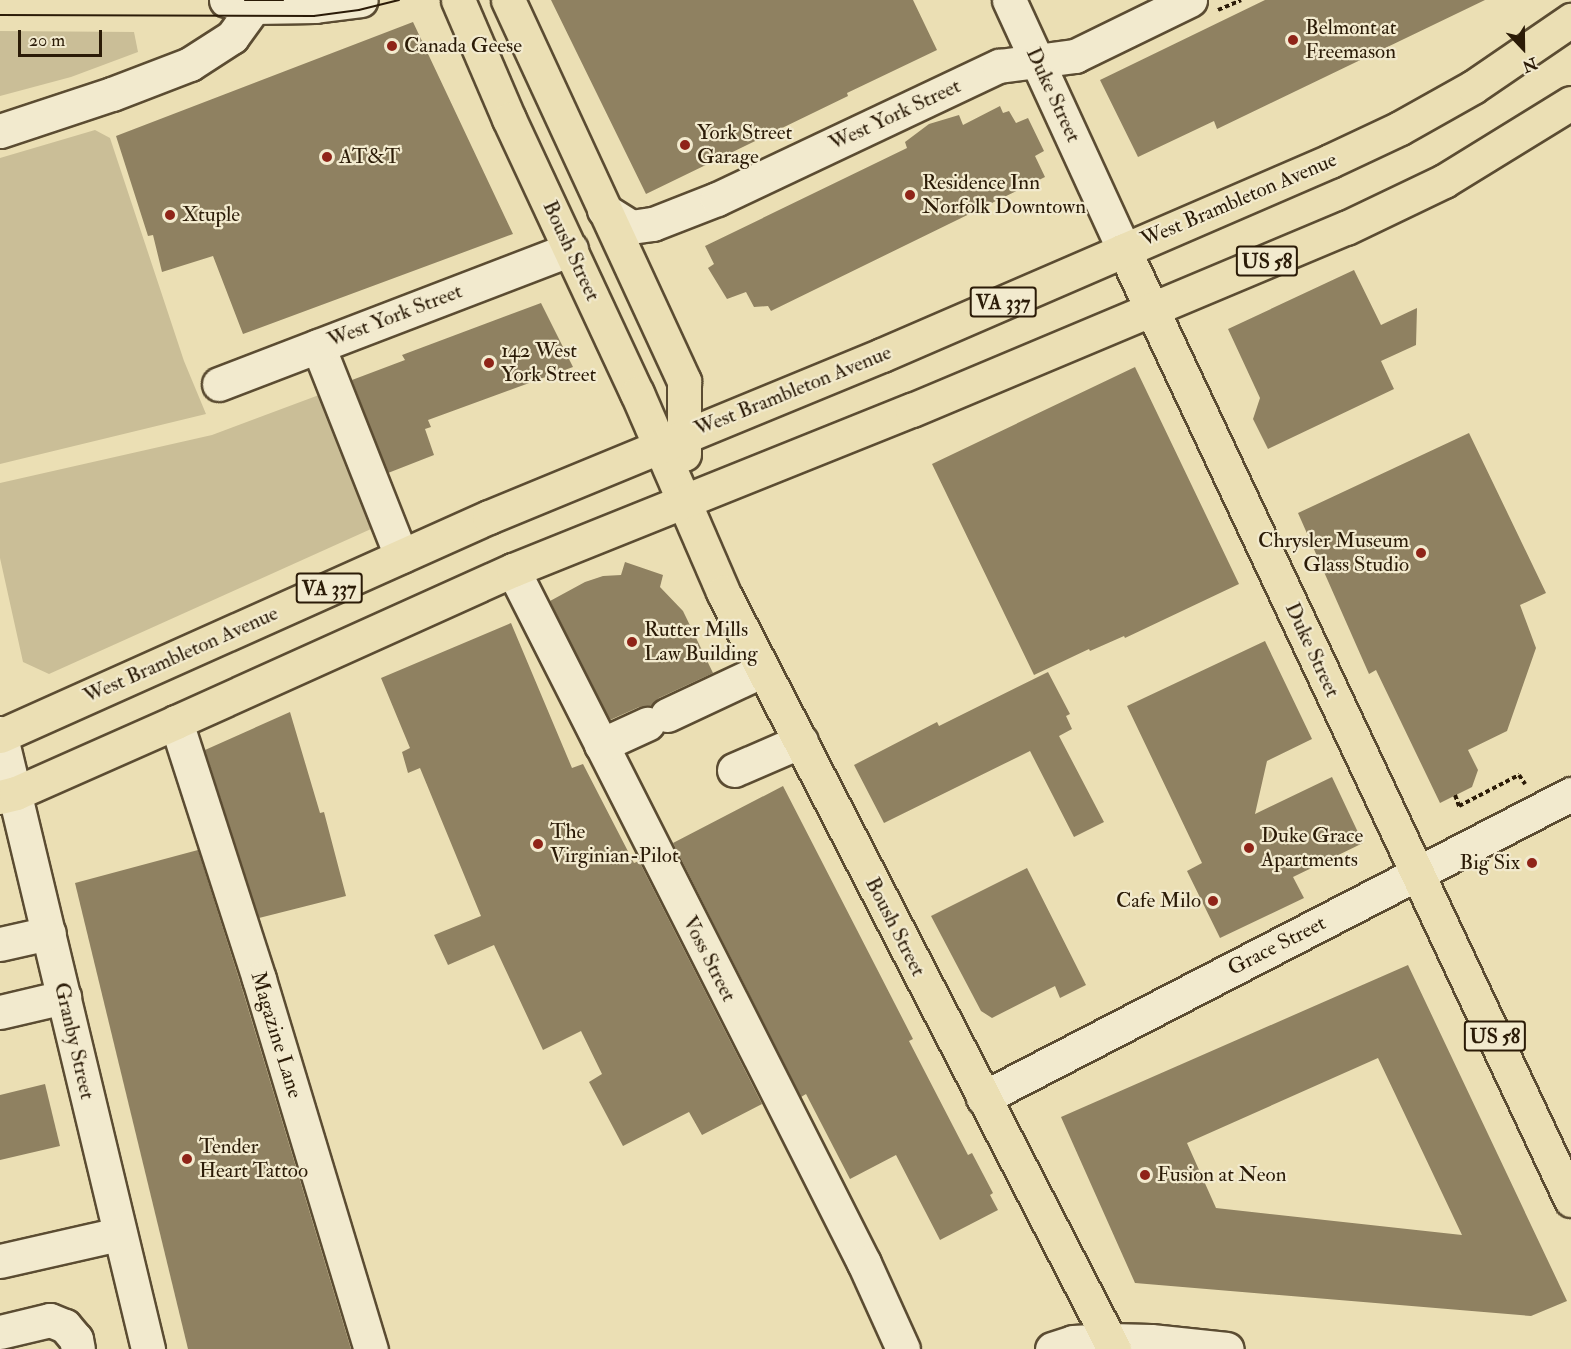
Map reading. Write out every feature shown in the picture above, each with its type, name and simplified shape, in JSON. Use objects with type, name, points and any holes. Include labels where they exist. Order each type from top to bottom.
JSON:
[{"type":"main road","name":"Boush Street","points":[[458,0],[509,119],[571,249],[672,441],[684,501],[723,592],[1112,1345]]},
{"type":"main road","name":"Boush Street","points":[[508,0],[684,381],[672,441]]},
{"type":"main road","name":"West Brambleton Avenue","points":[[0,735],[401,556],[882,355],[1330,161],[1400,128],[1492,75],[1571,20]]},
{"type":"main road","name":"US 58","points":[[1152,309],[1335,233],[1415,195],[1511,142],[1571,103]]},
{"type":"main road","name":"Duke Street","points":[[1124,250],[1571,1200]]},
{"type":"main road","name":"VA 337","points":[[8,795],[513,570],[912,410],[1152,309]]},
{"type":"street","points":[[0,131],[112,94],[190,64],[232,37],[240,3],[315,6],[361,0]]},
{"type":"street","name":"Duke Street","points":[[1009,0],[1124,250]]},
{"type":"street","name":"West York Street","points":[[604,210],[626,225],[638,228],[717,200],[999,66],[1075,56],[1190,0]]},
{"type":"street","name":"West York Street","points":[[219,384],[571,249]]},
{"type":"street","points":[[318,346],[401,556]]},
{"type":"street","name":"Voss Street","points":[[513,570],[864,1263],[903,1349]]},
{"type":"street","points":[[601,745],[763,670]]},
{"type":"street","name":"Magazine Lane","points":[[176,722],[259,979],[371,1349]]},
{"type":"street","name":"Granby Street","points":[[0,735],[8,795],[49,933],[148,1349]]},
{"type":"street","points":[[734,770],[801,741]]},
{"type":"street","name":"Grace Street","points":[[983,1098],[1571,794]]},
{"type":"street","points":[[0,944],[49,933]]},
{"type":"street","points":[[0,1012],[64,998]]},
{"type":"street","points":[[0,1261],[120,1234]]},
{"type":"street","points":[[0,1332],[50,1320],[65,1326],[76,1339],[78,1349]]},
{"type":"street","points":[[1052,1349],[1073,1342],[1112,1345],[1151,1341],[1227,1349]]},
{"type":"path","points":[[1455,795],[1459,806],[1520,775],[1527,787]]},
{"type":"shaded area","points":[[0,31],[134,32],[138,52],[71,77],[0,96]]},
{"type":"shaded area","points":[[95,130],[110,138],[184,361],[206,414],[0,464],[0,158]]},
{"type":"shaded area","points":[[319,395],[371,529],[49,674],[23,662],[0,558],[0,483],[212,435]]},
{"type":"building","name":"York Street Garage","points":[[551,0],[913,0],[937,50],[646,194]]},
{"type":"building","name":"Belmont at Freemason","points":[[1265,0],[1485,0],[1217,129],[1214,121],[1138,157],[1100,80]]},
{"type":"building","name":"AT&T","points":[[413,22],[513,234],[243,334],[213,256],[162,272],[153,235],[148,236],[116,136]]},
{"type":"building","name":"Residence Inn Norfolk Downtown","points":[[1000,106],[1003,113],[1009,111],[1016,123],[1028,118],[1044,151],[1035,156],[1045,177],[771,311],[768,306],[754,307],[746,292],[727,299],[708,268],[714,264],[705,246],[907,148],[905,142],[929,124],[959,115],[963,125]]},
{"type":"building","points":[[1354,270],[1381,325],[1417,308],[1416,345],[1381,361],[1394,389],[1268,449],[1253,419],[1260,398],[1228,329]]},
{"type":"building","name":"142 West York Street","points":[[541,303],[573,367],[428,420],[431,427],[425,429],[434,455],[388,473],[352,380],[405,360],[402,355]]},
{"type":"building","points":[[1135,367],[1239,584],[1125,638],[1124,636],[1090,651],[1089,649],[1034,675],[932,464]]},
{"type":"building","name":"Chrysler Museum Glass Studio","points":[[1469,433],[1546,593],[1520,605],[1536,648],[1507,731],[1468,750],[1478,770],[1472,787],[1440,803],[1376,670],[1369,674],[1298,513]]},
{"type":"building","name":"Rutter Mills Law Building","points":[[625,562],[663,575],[660,587],[683,611],[713,673],[659,698],[651,706],[639,707],[610,720],[550,601],[585,582],[603,576],[621,575]]},
{"type":"building","name":"The Virginian-Pilot","points":[[511,623],[572,768],[583,764],[634,863],[639,861],[762,1104],[702,1135],[689,1112],[623,1146],[589,1082],[602,1074],[581,1031],[543,1050],[494,945],[448,965],[434,935],[481,916],[420,768],[408,773],[402,752],[410,748],[381,678]]},
{"type":"building","points":[[1265,641],[1312,739],[1267,761],[1255,814],[1332,777],[1363,843],[1293,877],[1304,898],[1220,938],[1187,871],[1202,863],[1127,706]]},
{"type":"building","points":[[1048,672],[1070,714],[1066,716],[1072,729],[1059,736],[1104,822],[1074,837],[1030,751],[884,823],[854,765],[937,722],[939,726]]},
{"type":"building","points":[[290,712],[320,813],[324,812],[346,896],[259,918],[205,750]]},
{"type":"building","points":[[783,786],[913,1039],[909,1041],[968,1155],[972,1153],[993,1193],[990,1195],[998,1210],[940,1240],[896,1155],[850,1179],[806,1094],[801,1097],[673,843]]},
{"type":"building","points":[[198,850],[351,1349],[188,1349],[75,883]]},
{"type":"building","points":[[1027,868],[1086,985],[1060,998],[1055,986],[992,1018],[981,1011],[931,916]]},
{"type":"building","name":"Fusion at Neon","points":[[1408,965],[1567,1301],[1531,1316],[1135,1283],[1061,1117]],"holes":[[[1378,1058],[1462,1235],[1216,1208],[1187,1143]]]},
{"type":"building","points":[[45,1084],[60,1146],[0,1160],[0,1095]]},
{"type":"tram line","points":[[245,0],[283,0]]},
{"type":"tram line","points":[[0,15],[314,16],[359,10],[399,0]]},
{"type":"place","name":"Belmont at Freemason","points":[[1293,40]]},
{"type":"place","name":"Canada Geese","points":[[392,46]]},
{"type":"place","name":"York Street Garage","points":[[685,145]]},
{"type":"place","name":"AT&T","points":[[327,157]]},
{"type":"place","name":"Residence Inn Norfolk Downtown","points":[[910,195]]},
{"type":"place","name":"Xtuple","points":[[170,215]]},
{"type":"place","name":"142 West York Street","points":[[489,363]]},
{"type":"place","name":"Chrysler Museum Glass Studio","points":[[1421,553]]},
{"type":"place","name":"Rutter Mills Law Building","points":[[632,642]]},
{"type":"place","name":"The Virginian-Pilot","points":[[538,844]]},
{"type":"place","name":"Duke Grace Apartments","points":[[1249,848]]},
{"type":"place","name":"Big Six","points":[[1532,863]]},
{"type":"place","name":"Cafe Milo","points":[[1213,901]]},
{"type":"place","name":"Tender Heart Tattoo","points":[[187,1159]]},
{"type":"place","name":"Fusion at Neon","points":[[1145,1175]]}]
